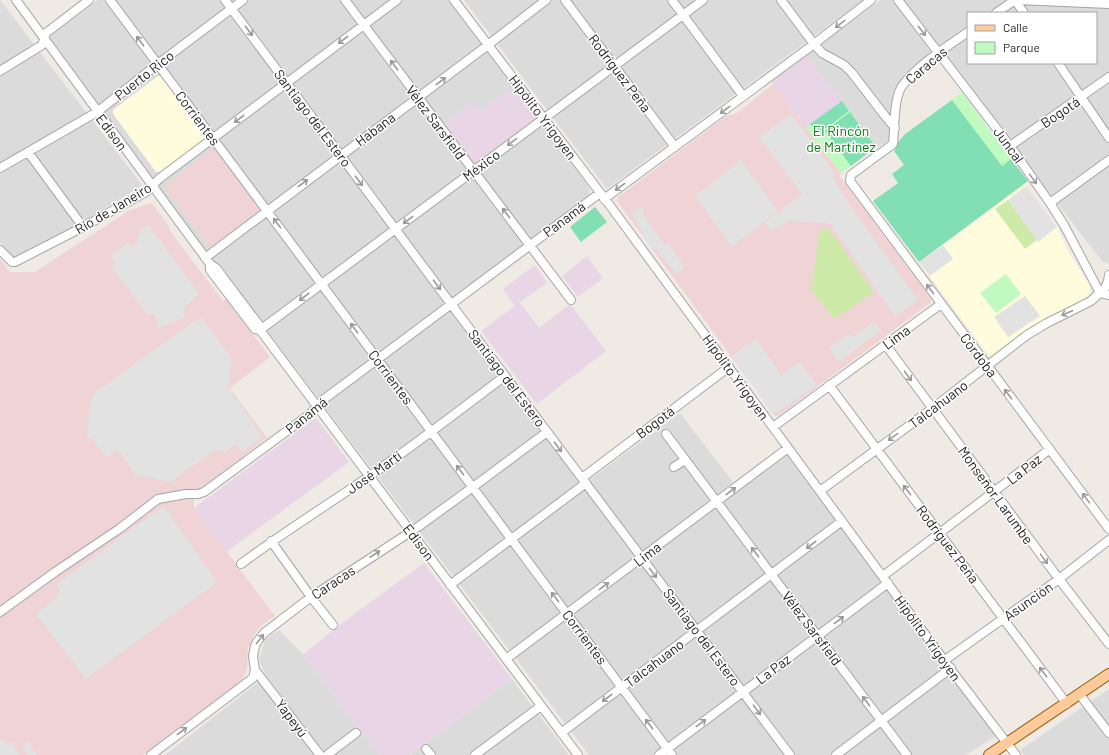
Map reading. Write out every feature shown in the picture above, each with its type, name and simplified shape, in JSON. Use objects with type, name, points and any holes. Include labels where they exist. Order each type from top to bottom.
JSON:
[{"type":"main road","points":[[989,755],[1067,704],[1109,674]]},
{"type":"street","name":"Edison","points":[[16,0],[97,112],[153,186],[207,261],[210,270],[233,301],[255,329],[260,330],[578,755]]},
{"type":"street","points":[[0,71],[42,45],[46,33],[89,0]]},
{"type":"street","name":"Corrientes","points":[[110,0],[670,752]]},
{"type":"street","name":"Santiago del Estero","points":[[225,0],[790,755]]},
{"type":"street","name":"Puerto Rico","points":[[0,168],[97,112],[243,0]]},
{"type":"street","name":"Vélez Sarsfield","points":[[345,0],[571,300]]},
{"type":"street","name":"Río de Janeiro","points":[[0,250],[12,262],[15,262],[146,192],[160,178],[397,0]]},
{"type":"street","name":"Hipólito Yrigoyen","points":[[454,0],[544,118],[1016,755]]},
{"type":"street","name":"Habana","points":[[207,261],[267,210],[546,0]]},
{"type":"street","name":"Rodríguez Peña","points":[[565,0],[675,147]]},
{"type":"street","points":[[672,0],[743,96]]},
{"type":"street","name":"México","points":[[260,330],[703,0]]},
{"type":"street","points":[[781,0],[822,53],[844,65],[852,73],[895,128]]},
{"type":"street","name":"Panamá","points":[[0,612],[55,572],[119,529],[158,499],[204,492],[310,414],[323,400],[529,245],[675,147],[871,0]]},
{"type":"street","name":"Juncal","points":[[898,0],[1010,146],[1050,203],[1064,225],[1100,293]]},
{"type":"street","points":[[997,12],[1015,0],[1023,12]]},
{"type":"street","points":[[1018,0],[1109,4]]},
{"type":"street","name":"Caracas","points":[[850,181],[851,175],[893,144],[896,102],[902,85],[939,52],[967,33]]},
{"type":"street","points":[[1059,64],[1109,138]]},
{"type":"street","name":"Bogotá","points":[[1010,146],[1109,77]]},
{"type":"street","points":[[28,152],[83,227]]},
{"type":"street","points":[[1050,203],[1109,160]]},
{"type":"street","name":"Córdoba","points":[[850,181],[1109,529]]},
{"type":"street","name":"Talcahuano","points":[[820,491],[933,408],[1027,335],[1047,323],[1091,302],[1106,284],[1109,275]]},
{"type":"street","points":[[1100,293],[1109,295]]},
{"type":"street","name":"Lima","points":[[773,427],[941,304]]},
{"type":"street","name":"Monseñor Larumbe","points":[[885,344],[994,492],[1109,644]]},
{"type":"street","name":"Bogotá","points":[[450,585],[512,539],[729,367]]},
{"type":"street","name":"José Martí","points":[[241,564],[271,541],[432,432],[505,376]]},
{"type":"street","name":"Rodríguez Peña","points":[[829,385],[1067,704]]},
{"type":"street","name":"Caracas","points":[[255,670],[253,656],[256,642],[264,633],[311,596],[411,531],[547,432]]},
{"type":"street","name":"Vélez Sarsfield","points":[[666,434],[907,755]]},
{"type":"street","name":"Lima","points":[[506,659],[788,448]]},
{"type":"street","name":"La Paz","points":[[659,755],[670,752],[743,692],[818,636],[940,534],[1050,449]]},
{"type":"street","points":[[674,467],[685,460]]},
{"type":"street","name":"Talcahuano","points":[[561,733],[842,521]]},
{"type":"street","name":"Asunción","points":[[946,660],[1002,618],[1059,579],[1109,540]]},
{"type":"street","points":[[271,541],[333,624]]},
{"type":"street","points":[[836,755],[951,668]]},
{"type":"street","points":[[151,755],[253,678],[255,670]]},
{"type":"street","name":"Yapeyú","points":[[255,670],[320,755]]},
{"type":"street","points":[[1080,695],[1109,734]]},
{"type":"street","points":[[475,755],[541,706]]},
{"type":"street","points":[[327,755],[356,733]]},
{"type":"shaded area","points":[[0,0],[142,185],[18,263],[0,242]]},
{"type":"shaded area","points":[[98,0],[449,0],[590,190],[589,195],[585,199],[446,303],[641,563],[788,454],[996,736],[966,755],[589,755],[267,331],[219,263],[211,259],[49,37]]},
{"type":"shaded area","points":[[464,0],[863,0],[607,189]]},
{"type":"shaded area","points":[[881,0],[1109,0],[1108,264],[1102,261],[1015,149],[940,48],[903,77],[895,93],[891,113],[888,115],[891,130],[889,141],[876,147],[806,55]]},
{"type":"shaded area","points":[[806,55],[842,101],[806,128],[771,81]]},
{"type":"shaded area","points":[[158,76],[161,76],[206,135],[205,140],[162,172],[156,172],[113,114],[113,110]]},
{"type":"shaded area","points":[[773,84],[841,173],[839,175],[931,299],[930,303],[778,416],[775,416],[617,201],[618,197],[726,116],[737,113]]},
{"type":"shaded area","points":[[514,86],[537,119],[475,167],[442,125],[473,101],[480,111]]},
{"type":"shaded area","points":[[791,114],[836,175],[833,178],[856,214],[918,300],[895,317],[830,223],[789,221],[770,231],[766,222],[802,194],[759,137]]},
{"type":"shaded area","points":[[211,150],[215,150],[260,209],[259,213],[215,246],[209,246],[165,188],[166,185]]},
{"type":"shaded area","points":[[741,160],[778,211],[732,247],[695,196]]},
{"type":"shaded area","points":[[1028,181],[1026,186],[1057,227],[1068,251],[1090,286],[1090,292],[1082,302],[1031,326],[992,355],[988,355],[919,262]]},
{"type":"shaded area","points":[[1026,186],[1057,227],[1038,242],[1008,200]]},
{"type":"shaded area","points":[[152,203],[168,225],[170,231],[223,301],[226,299],[270,357],[230,388],[267,438],[194,494],[194,508],[275,616],[262,625],[254,635],[248,649],[247,670],[241,681],[143,755],[0,755],[0,259],[10,272],[35,272],[130,210]]},
{"type":"shaded area","points":[[641,206],[644,210],[643,215],[665,245],[669,244],[684,267],[676,274],[656,249],[653,250],[641,233],[643,232],[631,213]]},
{"type":"shaded area","points":[[148,224],[199,294],[183,309],[185,317],[158,328],[156,325],[159,323],[153,313],[148,316],[111,266],[115,263],[110,256],[128,243],[131,247],[138,243],[138,235],[140,234],[139,230]]},
{"type":"shaded area","points":[[943,245],[953,259],[930,276],[919,262]]},
{"type":"shaded area","points":[[587,256],[603,278],[578,297],[562,276]]},
{"type":"shaded area","points":[[535,265],[547,283],[520,302],[539,328],[570,304],[606,351],[537,404],[481,331],[515,306],[503,289]]},
{"type":"shaded area","points":[[1025,296],[1040,316],[1008,337],[994,317]]},
{"type":"shaded area","points":[[202,318],[232,358],[228,387],[263,437],[242,452],[236,444],[225,452],[214,450],[171,482],[136,475],[117,449],[106,457],[93,440],[87,438],[90,401],[97,391],[189,325]]},
{"type":"shaded area","points":[[874,322],[881,330],[839,362],[829,347],[851,333],[853,337]]},
{"type":"shaded area","points":[[756,339],[781,375],[800,362],[817,385],[773,415],[732,356]]},
{"type":"shaded area","points":[[680,413],[733,482],[642,553],[589,480]]},
{"type":"shaded area","points":[[317,419],[349,462],[226,552],[194,508],[313,420]]},
{"type":"shaded area","points":[[164,506],[217,582],[86,679],[36,614],[57,597],[60,591],[56,584]]},
{"type":"shaded area","points":[[424,563],[512,679],[410,755],[379,755],[303,654]]},
{"type":"shaded area","points":[[279,630],[303,654],[379,755],[165,755],[266,676],[259,660],[265,640]]},
{"type":"shaded area","points":[[512,679],[569,755],[410,755]]},
{"type":"shaded area","points":[[1109,689],[1109,755],[1024,755],[1020,750]]},
{"type":"shaded area","points":[[2,739],[6,743],[11,743],[20,755],[0,755],[0,740]]},
{"type":"shaded area","points":[[27,741],[37,755],[27,755],[23,750]]},
{"type":"green space","points":[[962,92],[1011,159],[1002,166],[952,100]]},
{"type":"green space","points":[[952,100],[1002,166],[1011,159],[1028,181],[919,262],[873,201],[898,183],[892,174],[904,165],[894,151],[899,141],[905,134]]},
{"type":"green space","name":"El Rincón de Martínez","points":[[842,101],[876,147],[841,173],[806,128]]},
{"type":"green space","points":[[842,101],[849,111],[818,134],[810,124]]},
{"type":"green space","points":[[850,112],[876,147],[851,166],[825,131]]},
{"type":"green space","points":[[1008,200],[1037,240],[1025,249],[995,209]]},
{"type":"green space","points":[[595,207],[607,222],[581,242],[570,227]]},
{"type":"green space","points":[[820,229],[830,230],[874,292],[835,319],[811,290]]},
{"type":"green space","points":[[1006,274],[1021,294],[996,313],[980,293]]}]
